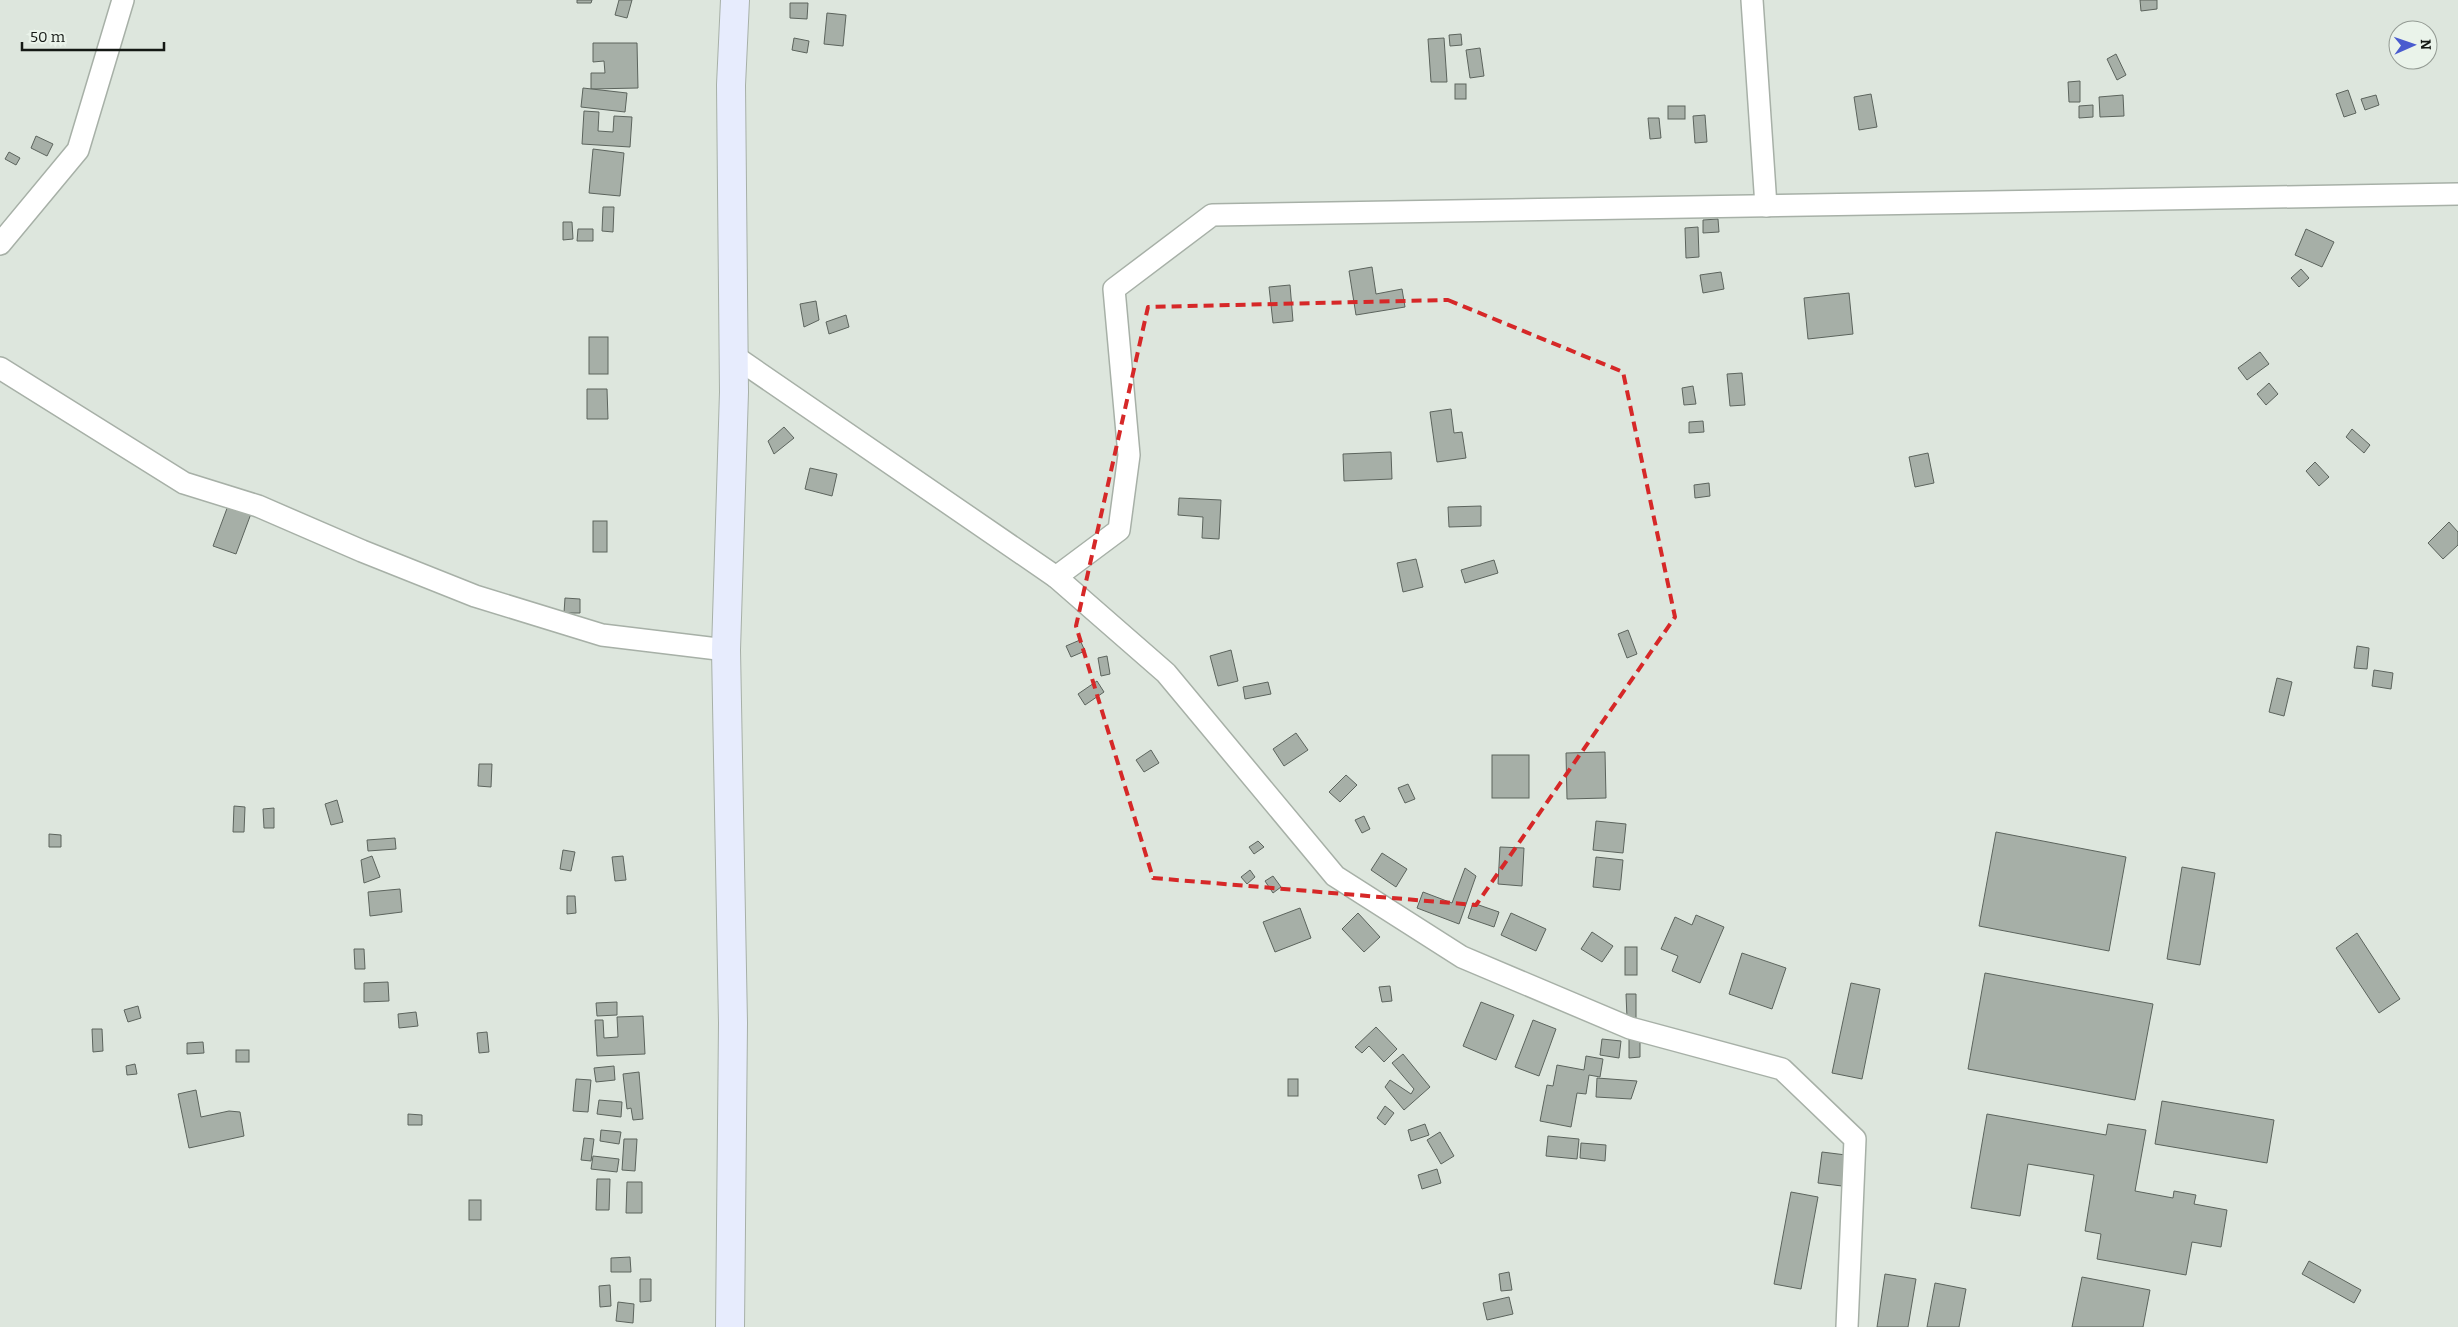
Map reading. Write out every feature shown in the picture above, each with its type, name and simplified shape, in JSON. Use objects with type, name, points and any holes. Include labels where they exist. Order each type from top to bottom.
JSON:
[{"type":"main road","points":[[730,1327],[733,1022],[726,650],[734,356],[731,85],[735,0]]},
{"type":"street","points":[[0,244],[78,150],[123,0]]},
{"type":"street","points":[[1752,0],[1766,206]]},
{"type":"street","points":[[1056,576],[1119,530],[1130,455],[1114,289],[1212,215],[2458,194]]},
{"type":"street","points":[[734,356],[1056,576],[1166,673],[1335,876],[1462,957],[1630,1028],[1782,1069],[1855,1139],[1847,1327]]},
{"type":"street","points":[[0,368],[184,483],[258,506],[371,555],[493,602],[602,635],[726,650]]},
{"type":"highlighted area","points":[[1448,300],[1623,372],[1675,617],[1476,905],[1153,878],[1076,626],[1148,307]]},
{"type":"building","points":[[577,0],[592,0],[591,3],[577,3]]},
{"type":"building","points":[[619,0],[632,0],[627,18],[615,15]]},
{"type":"building","points":[[2140,0],[2157,0],[2157,9],[2141,11]]},
{"type":"building","points":[[790,3],[808,3],[807,19],[790,18]]},
{"type":"building","points":[[827,13],[846,15],[843,46],[824,44]]},
{"type":"building","points":[[1461,34],[1462,45],[1450,46],[1449,35]]},
{"type":"building","points":[[794,38],[809,41],[807,53],[792,50]]},
{"type":"building","points":[[1444,38],[1447,82],[1431,82],[1428,39]]},
{"type":"building","points":[[593,43],[637,43],[638,88],[591,89],[591,73],[605,73],[604,61],[593,62]]},
{"type":"building","points":[[1480,48],[1484,76],[1470,78],[1466,50]]},
{"type":"building","points":[[2116,54],[2126,75],[2117,80],[2107,59]]},
{"type":"building","points":[[2080,81],[2080,102],[2069,102],[2068,82]]},
{"type":"building","points":[[1455,84],[1466,84],[1466,99],[1455,99]]},
{"type":"building","points":[[583,88],[627,93],[625,112],[581,107]]},
{"type":"building","points":[[2348,90],[2356,113],[2344,117],[2336,94]]},
{"type":"building","points":[[1871,94],[1877,127],[1859,130],[1854,97]]},
{"type":"building","points":[[2123,95],[2124,116],[2100,117],[2099,97]]},
{"type":"building","points":[[2376,95],[2379,105],[2365,110],[2361,99]]},
{"type":"building","points":[[2093,105],[2093,117],[2079,118],[2079,106]]},
{"type":"building","points":[[1668,106],[1685,106],[1685,119],[1668,119]]},
{"type":"building","points":[[584,111],[599,112],[598,131],[613,132],[614,116],[632,117],[630,147],[582,144]]},
{"type":"building","points":[[1705,115],[1707,142],[1695,143],[1693,116]]},
{"type":"building","points":[[1648,118],[1659,118],[1661,138],[1650,139]]},
{"type":"building","points":[[36,136],[53,144],[47,156],[31,148]]},
{"type":"building","points":[[593,149],[624,153],[620,196],[589,193]]},
{"type":"building","points":[[9,152],[20,158],[16,165],[5,159]]},
{"type":"building","points":[[603,207],[614,207],[613,232],[602,231]]},
{"type":"building","points":[[1718,219],[1719,232],[1703,233],[1703,220]]},
{"type":"building","points":[[563,222],[572,222],[573,239],[563,240]]},
{"type":"building","points":[[1698,227],[1699,257],[1686,258],[1685,228]]},
{"type":"building","points":[[578,229],[593,229],[593,241],[577,241]]},
{"type":"building","points":[[2306,229],[2334,242],[2322,267],[2295,255]]},
{"type":"building","points":[[1372,267],[1376,294],[1402,289],[1405,307],[1356,315],[1349,271]]},
{"type":"building","points":[[2301,269],[2309,278],[2299,287],[2291,278]]},
{"type":"building","points":[[1721,272],[1724,289],[1703,293],[1700,275]]},
{"type":"building","points":[[1290,285],[1293,321],[1273,323],[1269,287]]},
{"type":"building","points":[[1849,293],[1853,334],[1808,339],[1804,298]]},
{"type":"building","points":[[816,301],[819,320],[804,327],[800,304]]},
{"type":"building","points":[[846,315],[849,327],[829,334],[826,322]]},
{"type":"building","points":[[589,337],[608,337],[608,374],[589,374]]},
{"type":"building","points":[[2260,352],[2269,364],[2247,380],[2238,368]]},
{"type":"building","points":[[1742,373],[1745,405],[1730,406],[1727,374]]},
{"type":"building","points":[[2269,383],[2278,394],[2266,405],[2257,394]]},
{"type":"building","points":[[1693,386],[1696,404],[1684,405],[1682,388]]},
{"type":"building","points":[[587,389],[607,389],[608,419],[587,419]]},
{"type":"building","points":[[1451,409],[1454,433],[1462,432],[1466,458],[1437,462],[1430,412]]},
{"type":"building","points":[[1703,421],[1704,432],[1689,433],[1689,422]]},
{"type":"building","points":[[784,427],[794,438],[774,454],[768,441]]},
{"type":"building","points":[[2352,429],[2370,445],[2364,453],[2346,437]]},
{"type":"building","points":[[1391,452],[1392,479],[1344,481],[1343,454]]},
{"type":"building","points":[[1928,453],[1934,483],[1915,487],[1909,457]]},
{"type":"building","points":[[2315,462],[2329,477],[2319,486],[2306,471]]},
{"type":"building","points":[[810,468],[837,474],[832,496],[805,489]]},
{"type":"building","points":[[1709,483],[1710,496],[1695,498],[1694,485]]},
{"type":"building","points":[[1179,498],[1221,500],[1219,539],[1202,538],[1203,517],[1178,515]]},
{"type":"building","points":[[229,503],[252,511],[236,554],[213,546]]},
{"type":"building","points":[[1481,506],[1481,526],[1449,527],[1448,507]]},
{"type":"building","points":[[593,521],[607,521],[607,552],[593,552]]},
{"type":"building","points":[[2449,522],[2458,532],[2458,545],[2443,559],[2428,543]]},
{"type":"building","points":[[1416,559],[1423,587],[1403,592],[1397,563]]},
{"type":"building","points":[[1494,560],[1498,573],[1465,583],[1461,570]]},
{"type":"building","points":[[565,598],[580,599],[580,613],[564,613]]},
{"type":"building","points":[[1628,630],[1637,654],[1627,658],[1618,634]]},
{"type":"building","points":[[1080,640],[1085,651],[1071,657],[1066,646]]},
{"type":"building","points":[[2357,646],[2369,648],[2367,669],[2354,668]]},
{"type":"building","points":[[1231,650],[1238,681],[1218,686],[1210,656]]},
{"type":"building","points":[[1107,656],[1110,674],[1101,676],[1098,658]]},
{"type":"building","points":[[2374,670],[2393,673],[2391,689],[2372,686]]},
{"type":"building","points":[[2277,678],[2292,682],[2284,716],[2269,712]]},
{"type":"building","points":[[1097,681],[1104,692],[1085,705],[1078,694]]},
{"type":"building","points":[[1268,682],[1271,694],[1245,699],[1243,687]]},
{"type":"building","points":[[1296,733],[1308,750],[1284,766],[1273,749]]},
{"type":"building","points":[[1151,750],[1159,763],[1144,772],[1136,760]]},
{"type":"building","points":[[1605,752],[1606,798],[1567,799],[1566,753]]},
{"type":"building","points":[[1492,755],[1529,755],[1529,798],[1492,798]]},
{"type":"building","points":[[479,764],[492,764],[491,787],[478,786]]},
{"type":"building","points":[[1346,775],[1357,785],[1340,802],[1329,792]]},
{"type":"building","points":[[1408,784],[1415,799],[1405,803],[1398,788]]},
{"type":"building","points":[[337,800],[343,822],[331,825],[325,804]]},
{"type":"building","points":[[234,806],[245,807],[244,832],[233,832]]},
{"type":"building","points":[[274,808],[274,828],[264,828],[263,809]]},
{"type":"building","points":[[1364,816],[1370,829],[1362,833],[1355,820]]},
{"type":"building","points":[[1596,821],[1626,824],[1623,853],[1593,850]]},
{"type":"building","points":[[1996,832],[2126,857],[2109,951],[1979,926]]},
{"type":"building","points":[[49,834],[61,835],[61,847],[49,847]]},
{"type":"building","points":[[395,838],[396,849],[368,851],[367,840]]},
{"type":"building","points":[[1258,841],[1264,847],[1254,854],[1249,847]]},
{"type":"building","points":[[1500,847],[1524,848],[1522,886],[1498,884]]},
{"type":"building","points":[[563,850],[575,852],[571,871],[560,869]]},
{"type":"building","points":[[1382,853],[1407,869],[1396,887],[1371,870]]},
{"type":"building","points":[[372,856],[380,877],[364,883],[361,860]]},
{"type":"building","points":[[623,856],[626,880],[615,881],[612,857]]},
{"type":"building","points":[[1596,857],[1623,860],[1620,890],[1593,887]]},
{"type":"building","points":[[2182,867],[2215,873],[2200,965],[2167,959]]},
{"type":"building","points":[[1465,868],[1476,876],[1459,924],[1417,908],[1423,892],[1452,903]]},
{"type":"building","points":[[1250,870],[1255,877],[1247,884],[1241,877]]},
{"type":"building","points":[[1273,876],[1281,887],[1273,893],[1265,881]]},
{"type":"building","points":[[400,889],[402,912],[370,916],[368,892]]},
{"type":"building","points":[[567,896],[575,896],[576,913],[567,914]]},
{"type":"building","points":[[1473,903],[1499,912],[1494,927],[1468,918]]},
{"type":"building","points":[[1300,908],[1311,938],[1275,952],[1263,922]]},
{"type":"building","points":[[1358,913],[1380,937],[1364,952],[1342,929]]},
{"type":"building","points":[[1511,913],[1546,929],[1536,951],[1501,935]]},
{"type":"building","points":[[1696,915],[1724,927],[1700,983],[1672,971],[1678,956],[1661,949],[1675,917],[1692,925]]},
{"type":"building","points":[[1592,932],[1613,946],[1602,962],[1581,949]]},
{"type":"building","points":[[2357,933],[2400,999],[2379,1013],[2336,948]]},
{"type":"building","points":[[1625,947],[1637,947],[1637,975],[1625,975]]},
{"type":"building","points":[[354,949],[364,949],[365,969],[355,969]]},
{"type":"building","points":[[1742,953],[1786,968],[1772,1009],[1729,994]]},
{"type":"building","points":[[1985,973],[2153,1004],[2135,1100],[1968,1069]]},
{"type":"building","points":[[388,982],[389,1001],[364,1002],[364,983]]},
{"type":"building","points":[[1851,983],[1880,989],[1862,1079],[1832,1073]]},
{"type":"building","points":[[1390,986],[1392,1001],[1382,1002],[1379,987]]},
{"type":"building","points":[[1626,994],[1636,994],[1636,1018],[1627,1018]]},
{"type":"building","points":[[617,1002],[617,1015],[597,1016],[596,1003]]},
{"type":"building","points":[[1481,1002],[1514,1015],[1496,1060],[1463,1046]]},
{"type":"building","points":[[138,1006],[141,1018],[128,1022],[124,1010]]},
{"type":"building","points":[[416,1012],[418,1026],[399,1028],[398,1014]]},
{"type":"building","points":[[643,1016],[645,1054],[597,1056],[595,1020],[603,1020],[604,1038],[618,1037],[617,1017]]},
{"type":"building","points":[[1533,1020],[1556,1029],[1539,1076],[1515,1067]]},
{"type":"building","points":[[1376,1027],[1397,1049],[1384,1062],[1369,1046],[1362,1053],[1355,1047]]},
{"type":"building","points":[[92,1029],[102,1029],[103,1051],[93,1052]]},
{"type":"building","points":[[487,1032],[489,1052],[479,1053],[477,1033]]},
{"type":"building","points":[[1640,1038],[1640,1057],[1629,1058],[1629,1039]]},
{"type":"building","points":[[1602,1039],[1621,1041],[1619,1058],[1600,1055]]},
{"type":"building","points":[[203,1042],[204,1053],[187,1054],[187,1043]]},
{"type":"building","points":[[236,1050],[249,1050],[249,1062],[236,1062]]},
{"type":"building","points":[[1403,1054],[1430,1087],[1404,1110],[1385,1087],[1390,1080],[1411,1094],[1414,1089],[1392,1063]]},
{"type":"building","points":[[1586,1056],[1603,1059],[1600,1077],[1589,1075],[1586,1094],[1577,1093],[1571,1127],[1540,1121],[1547,1085],[1553,1086],[1557,1065],[1584,1070]]},
{"type":"building","points":[[135,1064],[137,1074],[127,1075],[126,1066]]},
{"type":"building","points":[[614,1066],[615,1080],[596,1082],[594,1068]]},
{"type":"building","points":[[639,1072],[643,1119],[633,1120],[631,1108],[627,1109],[623,1074]]},
{"type":"building","points":[[1597,1078],[1637,1081],[1631,1099],[1596,1097]]},
{"type":"building","points":[[576,1079],[591,1080],[588,1112],[573,1111]]},
{"type":"building","points":[[1288,1079],[1298,1079],[1298,1096],[1288,1096]]},
{"type":"building","points":[[196,1090],[201,1117],[229,1111],[240,1112],[244,1136],[189,1148],[178,1094]]},
{"type":"building","points":[[599,1100],[622,1102],[621,1117],[597,1114]]},
{"type":"building","points":[[2162,1101],[2274,1120],[2267,1163],[2155,1144]]},
{"type":"building","points":[[1385,1106],[1394,1113],[1385,1125],[1377,1118]]},
{"type":"building","points":[[408,1114],[422,1115],[422,1125],[408,1125]]},
{"type":"building","points":[[1987,1114],[2106,1135],[2108,1124],[2146,1130],[2135,1191],[2173,1198],[2174,1191],[2196,1195],[2194,1204],[2227,1210],[2221,1247],[2192,1242],[2186,1275],[2097,1259],[2101,1234],[2085,1231],[2094,1175],[2028,1164],[2020,1216],[1971,1208]]},
{"type":"building","points":[[1425,1124],[1429,1135],[1411,1141],[1408,1130]]},
{"type":"building","points":[[601,1130],[621,1132],[619,1144],[600,1141]]},
{"type":"building","points":[[1440,1132],[1454,1156],[1441,1164],[1427,1140]]},
{"type":"building","points":[[1548,1136],[1579,1139],[1577,1159],[1546,1156]]},
{"type":"building","points":[[584,1138],[594,1139],[591,1161],[581,1160]]},
{"type":"building","points":[[624,1139],[637,1139],[635,1171],[622,1170]]},
{"type":"building","points":[[1581,1143],[1606,1145],[1605,1161],[1580,1158]]},
{"type":"building","points":[[1822,1152],[1846,1155],[1842,1186],[1818,1183]]},
{"type":"building","points":[[593,1156],[619,1159],[617,1172],[591,1169]]},
{"type":"building","points":[[1437,1169],[1441,1183],[1422,1189],[1418,1175]]},
{"type":"building","points":[[597,1179],[610,1179],[609,1210],[596,1210]]},
{"type":"building","points":[[627,1182],[642,1182],[642,1213],[626,1213]]},
{"type":"building","points":[[1791,1192],[1818,1197],[1801,1289],[1774,1284]]},
{"type":"building","points":[[469,1200],[481,1200],[481,1220],[469,1220]]},
{"type":"building","points":[[630,1257],[631,1272],[611,1272],[611,1258]]},
{"type":"building","points":[[2309,1261],[2361,1290],[2354,1303],[2302,1274]]},
{"type":"building","points":[[1509,1272],[1512,1290],[1501,1291],[1499,1274]]},
{"type":"building","points":[[1885,1274],[1916,1279],[1908,1327],[1877,1327]]},
{"type":"building","points":[[2082,1277],[2150,1290],[2143,1327],[2072,1327]]},
{"type":"building","points":[[640,1279],[651,1279],[651,1301],[640,1302]]},
{"type":"building","points":[[1935,1283],[1966,1289],[1959,1327],[1927,1327]]},
{"type":"building","points":[[610,1285],[611,1306],[600,1307],[599,1286]]},
{"type":"building","points":[[1509,1297],[1513,1314],[1487,1320],[1483,1303]]},
{"type":"building","points":[[618,1302],[634,1304],[633,1323],[616,1321]]}]
